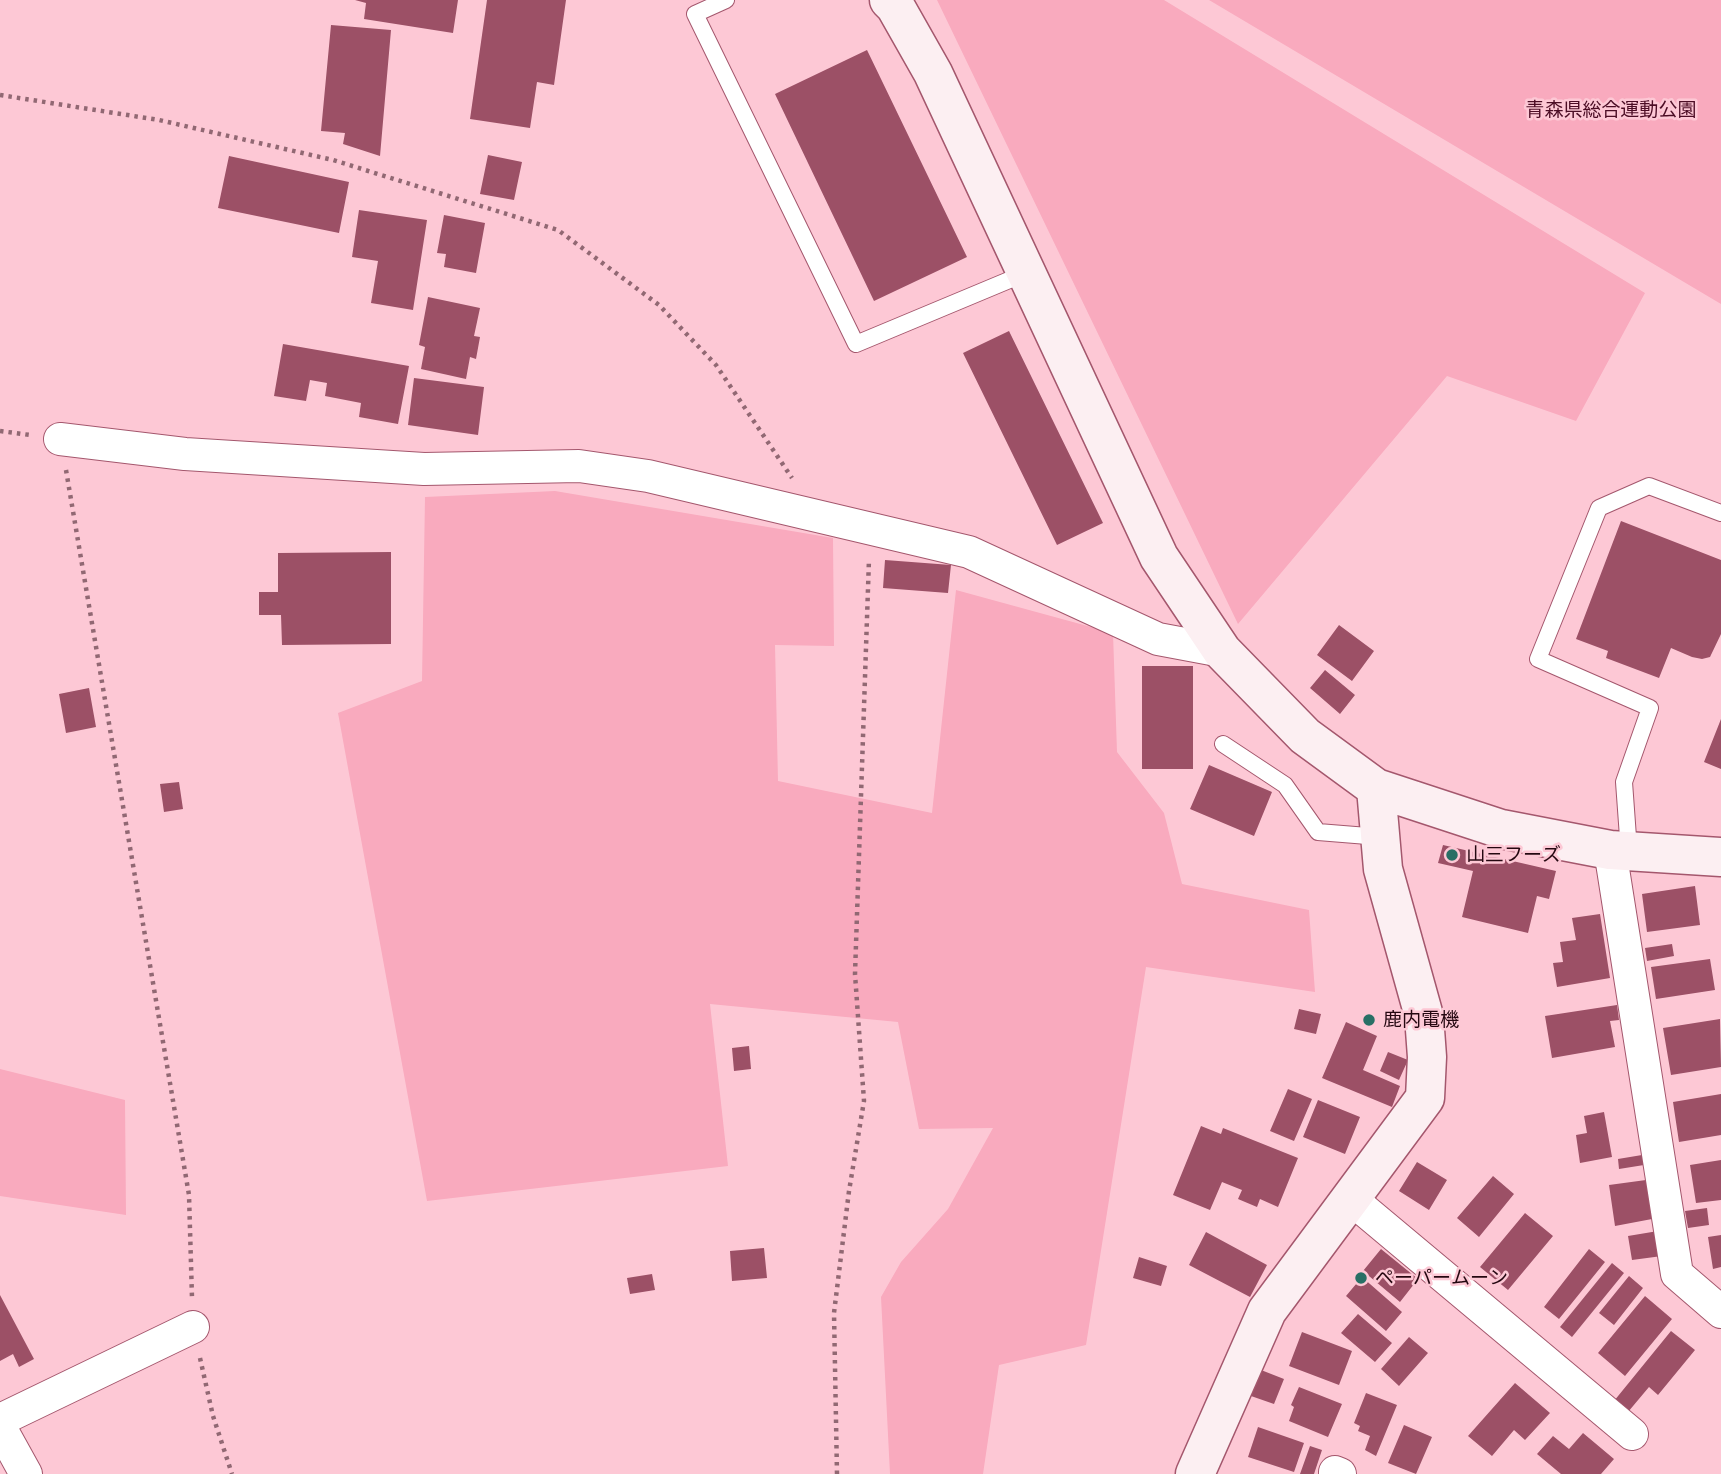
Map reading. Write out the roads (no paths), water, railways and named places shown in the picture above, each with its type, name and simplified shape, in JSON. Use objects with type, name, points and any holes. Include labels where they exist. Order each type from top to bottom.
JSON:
[{"type":"street","points":[[889,0],[933,73],[1159,557],[1222,651],[1305,736],[1376,788],[1501,829],[1619,851],[1721,857]]},
{"type":"street","points":[[60,439],[185,454],[424,469],[579,466],[648,476],[969,552],[1158,639],[1222,651]]},
{"type":"street","points":[[1195,1474],[1267,1311],[1425,1098],[1427,1057],[1424,1016],[1382,869],[1376,788]]},
{"type":"street","points":[[1619,851],[1677,1274],[1721,1312]]},
{"type":"street","points":[[1351,1199],[1632,1434]]},
{"type":"street","points":[[0,1420],[193,1327]]},
{"type":"street","points":[[0,1427],[26,1474]]},
{"type":"lane","points":[[726,0],[695,14],[856,344],[1026,272]]},
{"type":"lane","points":[[1619,851],[1624,782],[1650,708],[1538,659],[1599,508],[1649,486],[1721,513]]},
{"type":"lane","points":[[1223,744],[1285,785],[1318,832],[1380,837]]},
{"type":"place","name":"山三フーズ","points":[[1452,855]]},
{"type":"place","name":"鹿内電機","points":[[1369,1020]]},
{"type":"place","name":"ペーパームーン","points":[[1361,1278]]},
{"type":"park label","name":"青森県総合運動公園","points":[[1611,110]]}]
